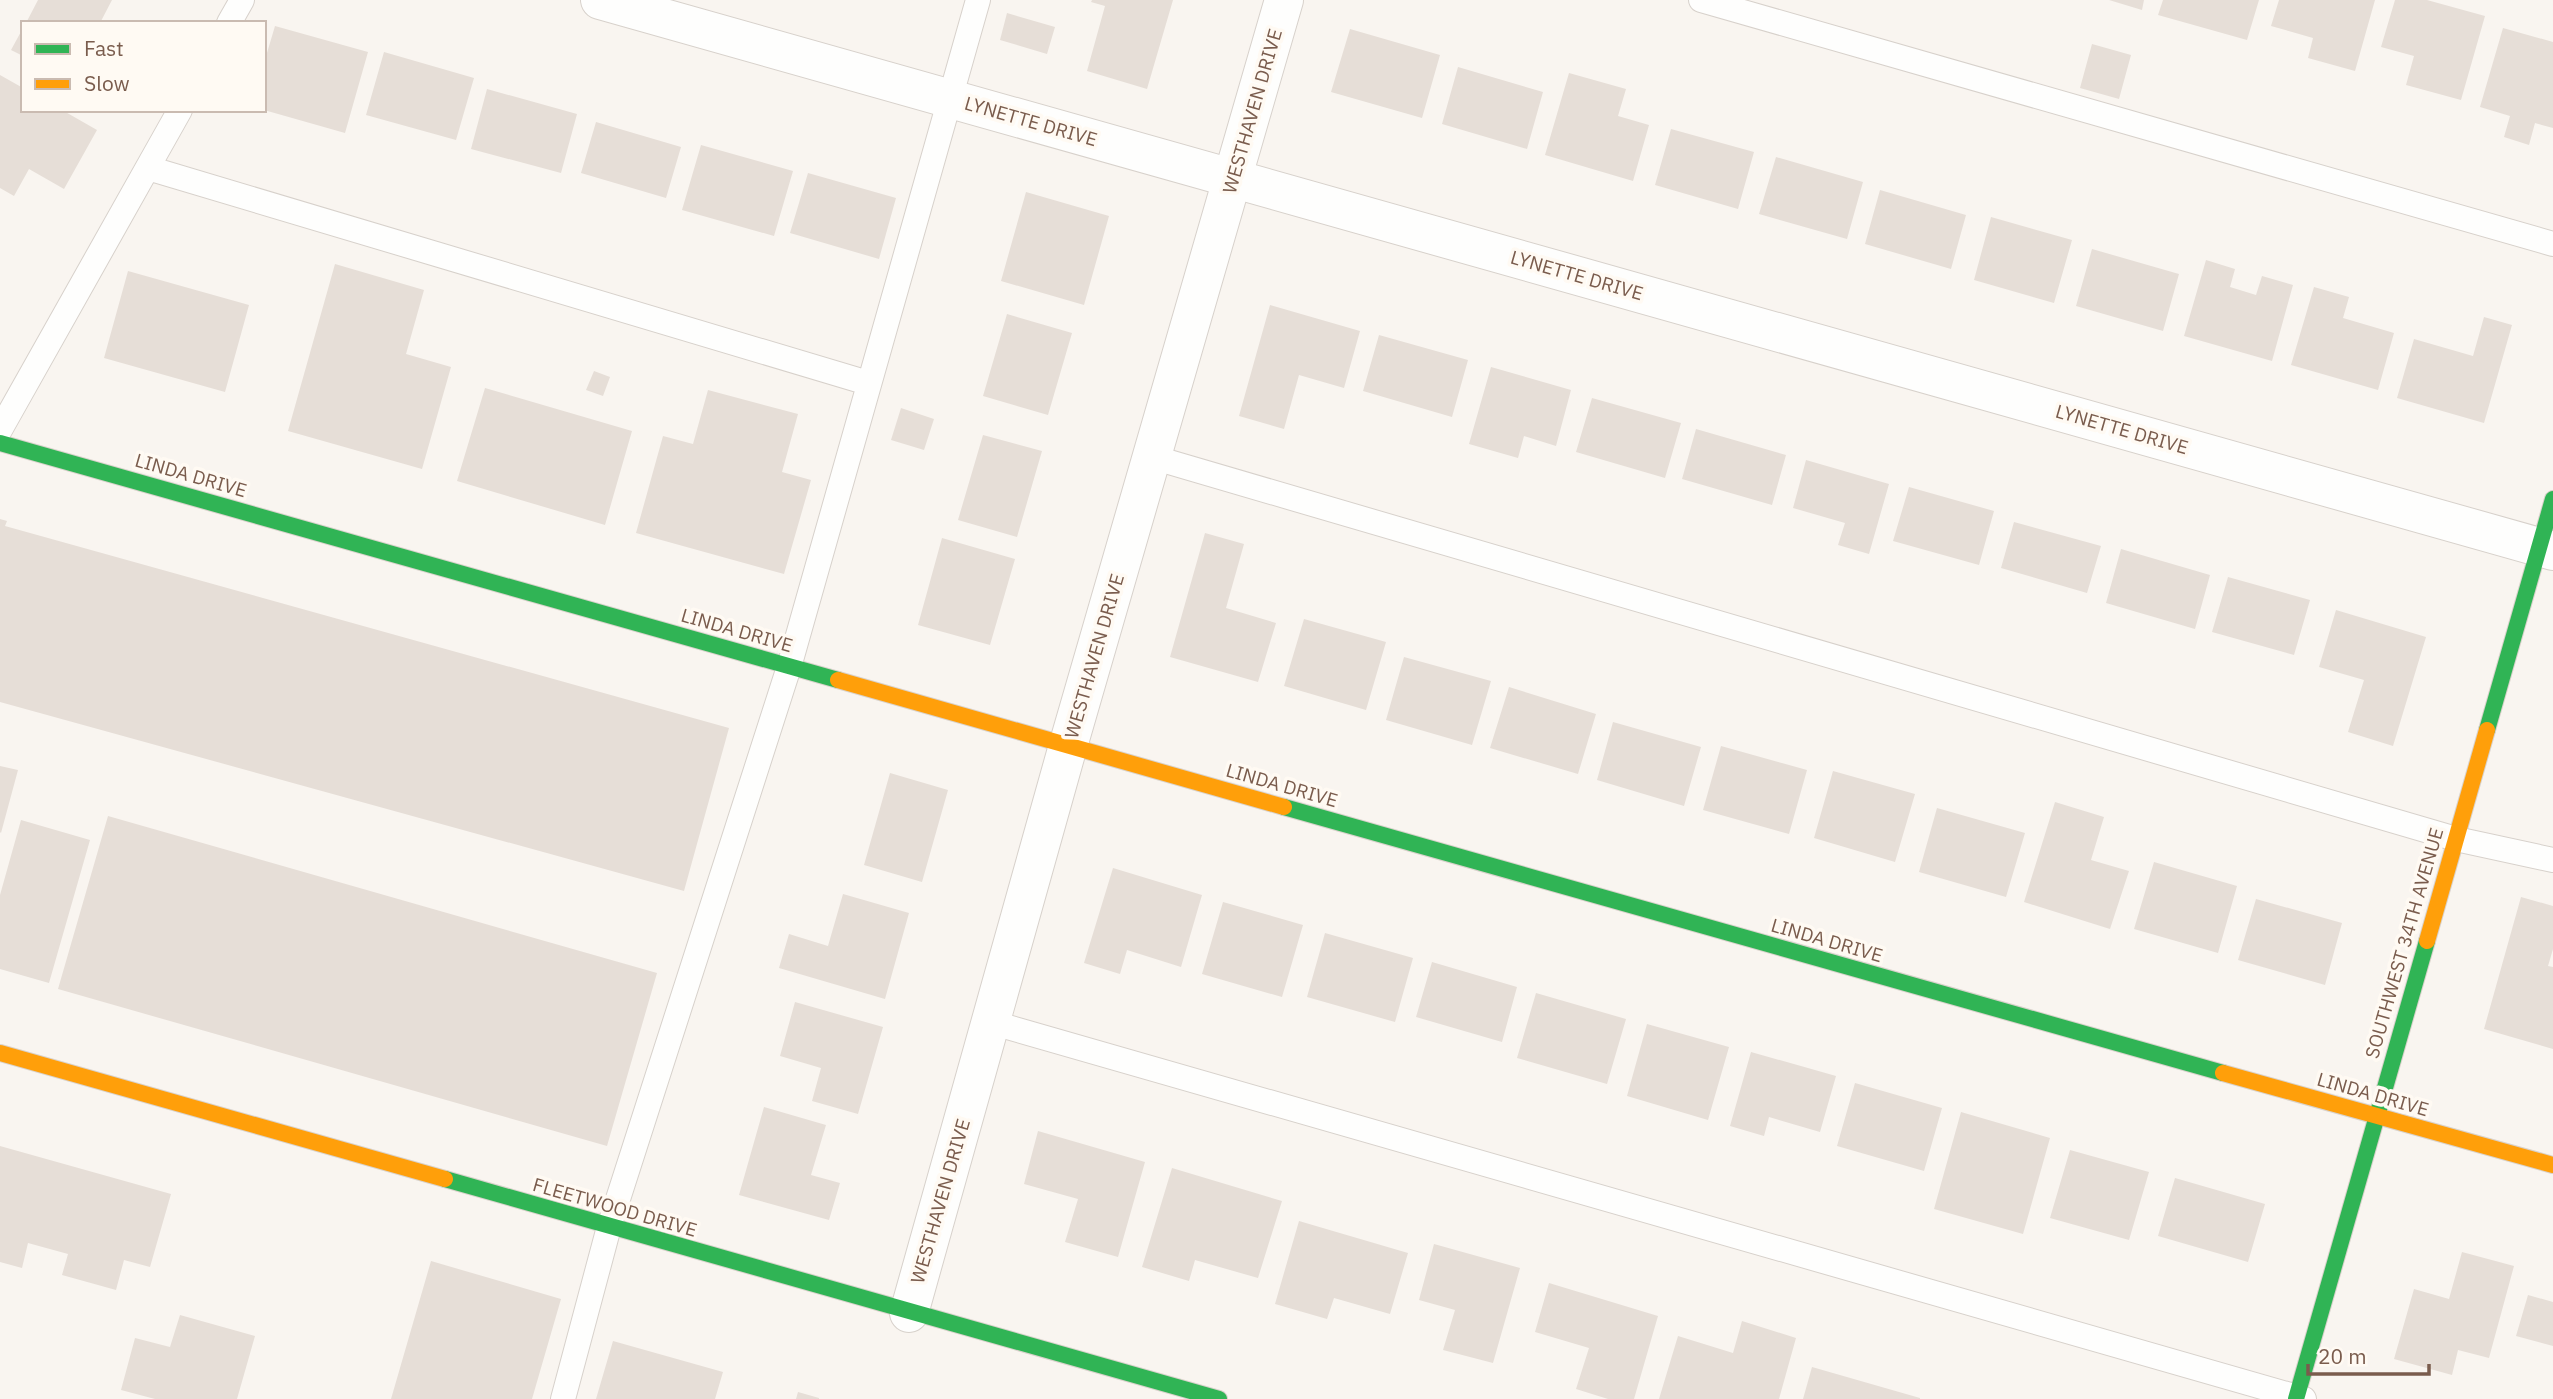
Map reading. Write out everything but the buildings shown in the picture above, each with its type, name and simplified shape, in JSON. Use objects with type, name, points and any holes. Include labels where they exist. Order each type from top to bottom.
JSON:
[{"type":"street","name":"LYNETTE DRIVE","points":[[600,0],[2546,549]]},
{"type":"street","name":"WESTHAVEN DRIVE","points":[[909,1313],[1068,746],[1284,0]]},
{"type":"street","name":"LINDA DRIVE","points":[[0,443],[2553,1165]]},
{"type":"street","name":"SOUTHWEST 34TH AVENUE","points":[[2299,1398],[2456,839],[2546,549],[2553,499]]},
{"type":"street","name":"FLEETWOOD DRIVE","points":[[0,1053],[1219,1399]]},
{"type":"lane","points":[[230,21],[242,0]]},
{"type":"lane","points":[[563,1399],[609,1227],[789,667],[948,98],[978,0]]},
{"type":"lane","points":[[1701,0],[2553,244]]},
{"type":"lane","points":[[0,430],[179,112]]},
{"type":"lane","points":[[148,168],[868,383]]},
{"type":"lane","points":[[1152,457],[2456,839],[2553,860]]},
{"type":"lane","points":[[990,1022],[2299,1398]]},
{"type":"traffic: fast","points":[[0,443],[838,680]]},
{"type":"traffic: fast","points":[[2487,730],[2553,499]]},
{"type":"traffic: fast","points":[[1284,807],[2223,1073]]},
{"type":"traffic: fast","points":[[2296,1399],[2427,941]]},
{"type":"traffic: fast","points":[[445,1179],[1219,1399]]},
{"type":"traffic: slow","points":[[838,680],[1284,807]]},
{"type":"traffic: slow","points":[[2427,941],[2487,730]]},
{"type":"traffic: slow","points":[[0,1053],[445,1179]]},
{"type":"traffic: slow","points":[[2223,1073],[2553,1165]]}]
